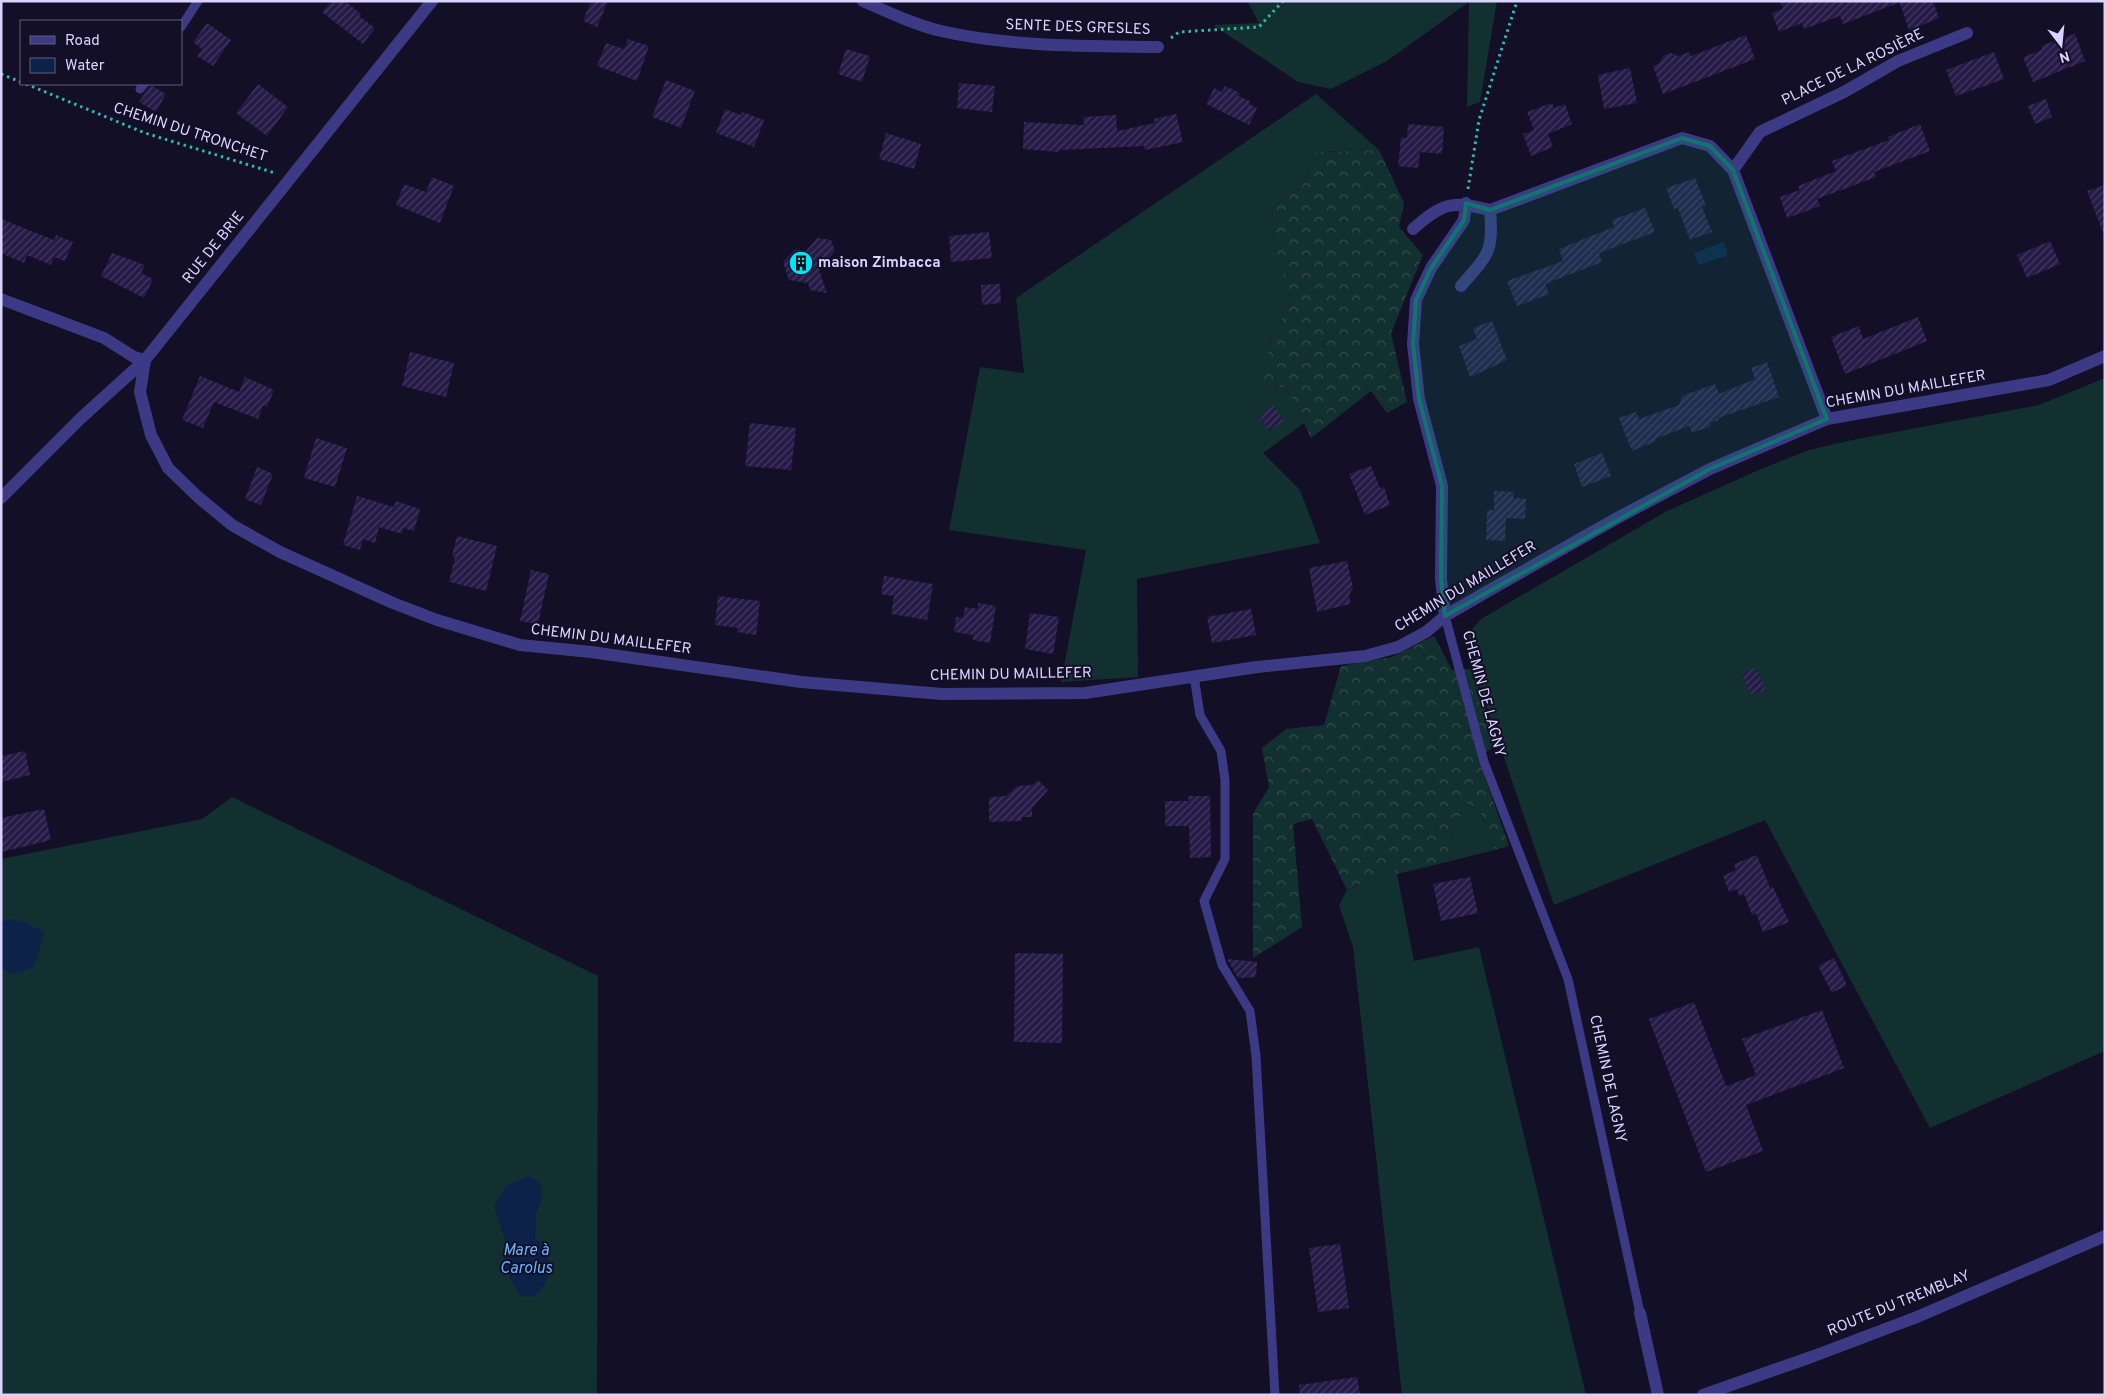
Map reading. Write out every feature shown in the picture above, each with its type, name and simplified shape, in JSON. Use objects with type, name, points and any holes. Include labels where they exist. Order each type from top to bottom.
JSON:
[{"type":"street","name":"RUE DE BRIE","points":[[1,498],[144,360],[292,178],[432,1]]},
{"type":"street","name":"SENTE DES GRESLES","points":[[863,1],[939,31],[992,41],[1073,46],[1158,47]]},
{"type":"street","name":"PLACE DE LA ROSIÈRE","points":[[1732,170],[1760,132],[1844,92],[1898,61],[1967,33]]},
{"type":"street","points":[[1413,229],[1443,207],[1466,204],[1490,210],[1682,138],[1710,146],[1732,170],[1827,419]]},
{"type":"street","name":"CHEMIN DE LAGNY","points":[[1445,616],[1441,579],[1442,486],[1419,399],[1413,344],[1416,300],[1431,268],[1464,220],[1466,204]]},
{"type":"street","points":[[1461,286],[1486,257],[1492,236],[1490,210]]},
{"type":"street","points":[[1,299],[104,338],[134,357],[144,360]]},
{"type":"street","name":"CHEMIN DU MAILLEFER","points":[[144,360],[140,392],[151,435],[168,468],[198,497],[232,525],[280,552],[393,603],[437,620],[520,645],[591,652],[801,682],[942,694],[1085,692],[1257,667],[1365,656],[1398,647],[1426,632],[1445,616],[1619,516],[1710,469],[1827,419],[2050,380],[2105,356]]},
{"type":"street","name":"ROUTE DU TREMBLAY","points":[[1703,1395],[1917,1317],[2105,1236]]},
{"type":"street","name":"CHEMIN DE LAGNY","points":[[1640,1313],[1658,1395]]},
{"type":"lane","points":[[182,25],[198,1]]},
{"type":"lane","name":"CHEMIN DE LAGNY","points":[[1445,616],[1484,762],[1568,979],[1640,1313]]},
{"type":"lane","points":[[1194,676],[1200,715],[1221,751],[1225,780],[1225,859],[1204,902],[1222,965],[1250,1011],[1256,1056],[1275,1395]]},
{"type":"path","name":"SENTE DES GRESLES","points":[[1158,47],[1178,32],[1259,27],[1276,11],[1283,1]]},
{"type":"path","points":[[1466,204],[1479,120],[1517,1]]},
{"type":"path","points":[[1,74],[20,82]]},
{"type":"path","name":"CHEMIN DU TRONCHET","points":[[28,85],[145,133],[292,178]]},
{"type":"highlighted area","points":[[1682,138],[1710,146],[1733,170],[1827,419],[1710,469],[1445,616],[1441,579],[1442,486],[1419,399],[1413,344],[1416,300],[1431,268],[1464,220],[1466,203],[1490,210]]},
{"type":"green space","points":[[1247,1],[1497,1],[1480,102],[1467,107],[1469,2],[1387,61],[1331,89],[1298,82],[1213,25],[1259,23]]},
{"type":"green space","points":[[1316,94],[1379,150],[1315,152],[1302,187],[1272,208],[1274,244],[1291,301],[1271,340],[1261,384],[1287,388],[1304,423],[1263,453],[1300,490],[1320,543],[1137,579],[1138,677],[1061,682],[1086,550],[949,530],[980,367],[1024,373],[1016,298]]},
{"type":"green space","points":[[1379,150],[1404,203],[1399,227],[1423,255],[1391,333],[1407,402],[1387,413],[1371,391],[1311,438],[1287,388],[1261,384],[1271,340],[1291,301],[1274,244],[1272,208],[1302,187],[1315,152]]},
{"type":"green space","points":[[2105,378],[2105,1051],[1930,1128],[1765,820],[1554,905],[1474,669],[1468,634],[1481,619],[1667,511],[1761,469],[1809,450],[1852,440],[2039,405]]},
{"type":"green space","points":[[1434,636],[1452,670],[1474,669],[1495,746],[1478,758],[1509,846],[1495,850],[1480,811],[1465,802],[1449,844],[1451,861],[1397,874],[1394,869],[1347,890],[1312,819],[1293,824],[1302,927],[1253,958],[1253,814],[1269,787],[1262,748],[1286,729],[1324,725],[1341,666],[1392,657]]},
{"type":"green space","points":[[232,797],[598,976],[597,1395],[1,1395],[1,859],[202,819]]},
{"type":"green space","points":[[1465,802],[1480,811],[1495,850],[1451,861],[1449,844]]},
{"type":"green space","points":[[1394,869],[1397,874],[1414,961],[1479,947],[1586,1395],[1402,1395],[1353,947],[1339,905],[1347,890]]},
{"type":"water","points":[[1724,242],[1728,255],[1699,265],[1694,253]]},
{"type":"water","points":[[8,919],[21,921],[44,932],[34,967],[12,974],[1,968],[1,922]]},
{"type":"water","name":"Mare à Carolus","points":[[528,1176],[539,1182],[543,1193],[536,1216],[535,1238],[544,1246],[552,1269],[541,1290],[532,1297],[520,1296],[503,1265],[505,1240],[494,1207],[507,1186]]},
{"type":"building","points":[[331,1],[345,1],[361,14],[359,16],[375,28],[363,44],[322,12]]},
{"type":"building","points":[[591,1],[608,1],[597,27],[583,21]]},
{"type":"building","points":[[1780,1],[1898,1],[1898,3],[1843,24],[1840,16],[1804,29],[1802,23],[1779,32],[1772,13],[1783,8]]},
{"type":"building","points":[[1899,1],[1933,1],[1939,18],[1909,30]]},
{"type":"building","points":[[207,23],[231,40],[213,66],[197,56],[202,49],[193,42]]},
{"type":"building","points":[[2075,34],[2085,61],[2033,82],[2023,57],[2042,50],[2041,46]]},
{"type":"building","points":[[1746,35],[1755,59],[1663,94],[1653,66],[1658,64],[1664,55],[1671,53],[1678,56],[1689,52],[1691,56]]},
{"type":"building","points":[[628,39],[649,46],[637,81],[597,66],[606,43],[624,49]]},
{"type":"building","points":[[846,49],[870,56],[862,82],[838,74]]},
{"type":"building","points":[[1994,52],[2004,79],[1956,96],[1946,70]]},
{"type":"building","points":[[1630,68],[1637,103],[1604,109],[1598,75]]},
{"type":"building","points":[[666,80],[695,91],[681,128],[652,117]]},
{"type":"building","points":[[959,83],[995,86],[992,112],[957,108]]},
{"type":"building","points":[[258,84],[288,107],[267,136],[236,113]]},
{"type":"building","points":[[150,85],[166,94],[156,112],[139,102]]},
{"type":"building","points":[[1225,86],[1240,93],[1238,96],[1250,101],[1249,104],[1257,108],[1249,125],[1206,104],[1214,88],[1222,92]]},
{"type":"building","points":[[2046,99],[2052,117],[2035,124],[2028,106]]},
{"type":"building","points":[[1552,103],[1554,108],[1565,104],[1572,124],[1548,134],[1553,147],[1531,156],[1523,134],[1534,130],[1527,112]]},
{"type":"building","points":[[725,109],[741,115],[742,112],[764,120],[754,147],[716,133]]},
{"type":"building","points":[[1176,114],[1183,142],[1145,150],[1144,146],[1059,150],[1059,152],[1023,149],[1024,122],[1084,125],[1083,117],[1116,115],[1117,131],[1155,123],[1154,119]]},
{"type":"building","points":[[1408,124],[1444,127],[1442,154],[1420,152],[1418,168],[1398,166],[1401,137],[1407,138]]},
{"type":"building","points":[[1920,124],[1930,151],[1874,172],[1876,177],[1817,199],[1820,206],[1787,218],[1780,197],[1800,190],[1798,186],[1836,171],[1832,161],[1889,140],[1888,137]]},
{"type":"building","points":[[886,133],[921,144],[914,169],[879,159]]},
{"type":"building","points":[[432,177],[454,186],[440,223],[396,205],[404,184],[426,192]]},
{"type":"building","points":[[1695,178],[1706,206],[1702,207],[1712,232],[1690,240],[1678,208],[1674,209],[1666,188]]},
{"type":"building","points":[[2105,185],[2105,235],[2104,235],[2087,191]]},
{"type":"building","points":[[1645,208],[1655,232],[1599,253],[1602,262],[1545,284],[1549,294],[1517,306],[1507,281],[1563,261],[1559,249],[1614,227],[1612,220]]},
{"type":"building","points":[[1,219],[54,240],[56,235],[73,242],[65,261],[54,257],[51,265],[27,255],[24,263],[1,253]]},
{"type":"building","points":[[989,232],[992,258],[951,262],[949,236]]},
{"type":"building","name":"maison Zimbacca","points":[[817,238],[831,240],[835,251],[819,270],[827,293],[810,290],[808,283],[789,280],[783,262],[795,249],[806,251]]},
{"type":"building","points":[[2050,241],[2060,264],[2027,278],[2017,255]]},
{"type":"building","points":[[112,253],[145,265],[141,273],[153,279],[144,298],[101,276]]},
{"type":"building","points":[[1000,284],[1001,303],[982,305],[981,285]]},
{"type":"building","points":[[1918,317],[1927,341],[1845,374],[1831,337],[1859,326],[1863,339]]},
{"type":"building","points":[[1492,321],[1507,360],[1470,377],[1459,346],[1477,339],[1473,328]]},
{"type":"building","points":[[410,352],[454,363],[446,397],[402,386]]},
{"type":"building","points":[[1767,362],[1779,397],[1718,418],[1719,420],[1710,423],[1711,426],[1692,433],[1689,426],[1655,439],[1656,441],[1632,451],[1619,418],[1636,412],[1639,419],[1679,405],[1682,396],[1715,384],[1719,394],[1755,379],[1751,368]]},
{"type":"building","points":[[200,376],[239,392],[245,377],[274,390],[267,407],[263,405],[258,419],[214,402],[203,428],[182,420]]},
{"type":"building","points":[[1274,406],[1284,421],[1269,431],[1259,416]]},
{"type":"building","points":[[750,423],[796,428],[791,470],[745,466]]},
{"type":"building","points":[[316,438],[347,448],[335,487],[304,478]]},
{"type":"building","points":[[1602,453],[1611,476],[1582,487],[1574,464]]},
{"type":"building","points":[[1371,466],[1380,488],[1384,487],[1390,505],[1365,515],[1349,474]]},
{"type":"building","points":[[257,467],[273,474],[261,505],[245,499]]},
{"type":"building","points":[[1494,491],[1514,492],[1513,498],[1526,499],[1525,519],[1506,518],[1505,541],[1486,540],[1487,510],[1494,510]]},
{"type":"building","points":[[357,496],[394,507],[396,501],[420,509],[414,531],[403,528],[402,534],[379,527],[375,543],[363,539],[360,550],[343,545]]},
{"type":"building","points":[[457,536],[497,546],[486,591],[449,582],[455,557],[452,556]]},
{"type":"building","points":[[1347,561],[1353,588],[1349,595],[1350,604],[1317,612],[1309,568]]},
{"type":"building","points":[[531,570],[549,574],[538,624],[520,621]]},
{"type":"building","points":[[884,576],[933,584],[927,620],[891,614],[894,596],[881,594]]},
{"type":"building","points":[[718,596],[760,601],[756,635],[737,632],[738,628],[715,625]]},
{"type":"building","points":[[978,603],[996,606],[990,643],[973,640],[973,635],[954,632],[956,617],[963,618],[965,607],[978,609]]},
{"type":"building","points":[[1251,609],[1256,635],[1212,643],[1207,617]]},
{"type":"building","points":[[1030,613],[1059,617],[1053,654],[1025,649]]},
{"type":"building","points":[[1755,668],[1766,689],[1752,696],[1741,674]]},
{"type":"building","points":[[25,751],[30,775],[1,782],[1,756]]},
{"type":"building","points":[[1038,780],[1048,790],[1032,808],[1032,817],[1022,817],[1022,821],[989,822],[989,797],[1006,796],[1017,786],[1032,785]]},
{"type":"building","points":[[1188,796],[1210,796],[1211,857],[1190,858],[1189,826],[1165,826],[1165,801],[1189,801]]},
{"type":"building","points":[[44,809],[51,840],[1,852],[1,818]]},
{"type":"building","points":[[1757,855],[1770,888],[1773,887],[1789,922],[1763,932],[1756,913],[1752,915],[1744,894],[1739,896],[1737,889],[1729,892],[1723,876],[1736,870],[1734,864]]},
{"type":"building","points":[[1470,877],[1478,913],[1441,921],[1433,884]]},
{"type":"building","points":[[1015,953],[1063,954],[1062,1043],[1014,1042]]},
{"type":"building","points":[[1834,958],[1847,985],[1832,993],[1818,966]]},
{"type":"building","points":[[1227,959],[1257,962],[1256,977],[1238,978]]},
{"type":"building","points":[[1694,1002],[1726,1086],[1756,1075],[1742,1039],[1822,1010],[1844,1068],[1746,1105],[1763,1151],[1706,1172],[1649,1019]]},
{"type":"building","points":[[1340,1244],[1349,1308],[1318,1312],[1309,1248]]},
{"type":"building","points":[[1357,1377],[1360,1395],[1300,1395],[1299,1385]]},
{"type":"place","name":"maison Zimbacca","points":[[801,263]]}]
